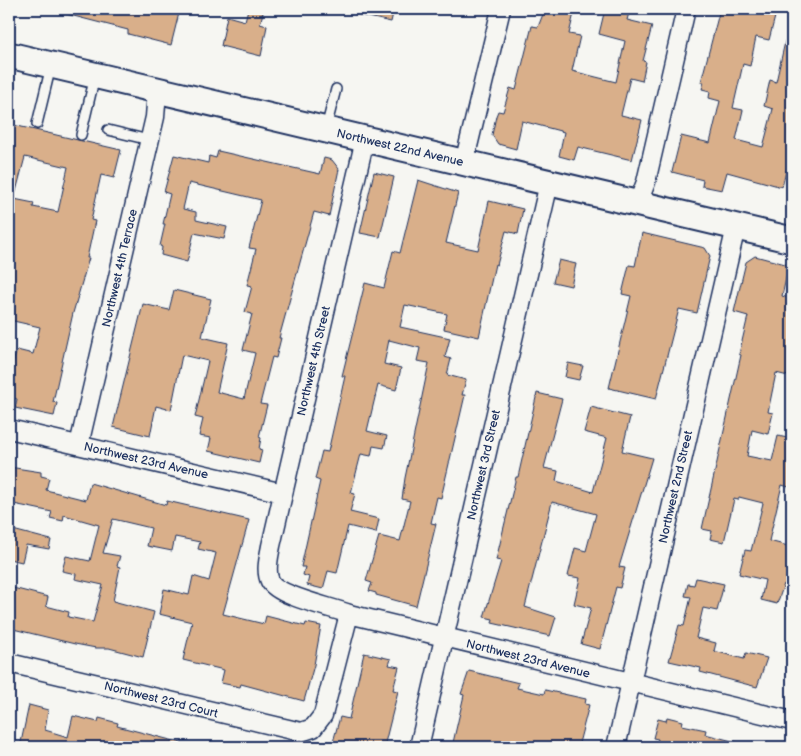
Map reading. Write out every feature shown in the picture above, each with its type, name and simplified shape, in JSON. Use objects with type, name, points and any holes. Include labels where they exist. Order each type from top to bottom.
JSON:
[{"type":"main road","name":"Northwest 22nd Avenue","points":[[9,55],[792,240]]},
{"type":"street","points":[[464,163],[501,9]]},
{"type":"street","points":[[638,203],[646,182],[686,9]]},
{"type":"street","name":"Northwest 4th Terrace","points":[[78,446],[156,112],[157,91]]},
{"type":"street","name":"Northwest 4th Street","points":[[271,582],[268,575],[271,546],[365,139]]},
{"type":"street","name":"Northwest 3rd Street","points":[[419,747],[549,183]]},
{"type":"street","name":"Northwest 2nd Street","points":[[616,747],[736,227]]},
{"type":"street","name":"Northwest 23rd Avenue","points":[[9,429],[283,494]]},
{"type":"street","name":"Northwest 23rd Avenue","points":[[271,582],[281,592],[349,614],[792,721]]},
{"type":"street","name":"Northwest 23rd Court","points":[[9,663],[301,732],[313,728],[325,709],[349,614]]},
{"type":"lane","points":[[37,124],[51,66]]},
{"type":"lane","points":[[81,135],[96,76]]},
{"type":"lane","points":[[325,130],[336,89]]},
{"type":"lane","points":[[108,130],[149,140]]},
{"type":"building","points":[[63,9],[180,9],[171,45],[128,34],[128,30],[62,13]]},
{"type":"building","points":[[248,9],[264,9],[260,24],[267,26],[261,56],[221,46],[227,16],[245,21]]},
{"type":"building","points":[[356,9],[394,9],[391,22],[355,14]]},
{"type":"building","points":[[545,9],[575,9],[569,34],[580,36],[572,71],[616,82],[625,41],[599,34],[605,9],[630,9],[627,20],[652,26],[643,61],[646,62],[642,81],[630,78],[621,115],[642,120],[632,160],[578,147],[574,160],[559,156],[564,132],[522,121],[516,149],[498,144],[492,135],[496,116],[498,111],[503,112],[510,88],[516,90],[532,26],[538,27]]},
{"type":"building","points":[[720,9],[777,9],[769,40],[756,37],[750,66],[743,64],[733,108],[743,110],[736,140],[763,147],[773,109],[764,106],[770,80],[776,82],[787,33],[792,34],[792,149],[782,187],[727,172],[722,190],[702,186],[703,180],[672,172],[681,136],[710,143],[720,101],[709,98],[710,91],[702,89],[704,82],[701,82]]},
{"type":"building","points":[[9,124],[121,150],[114,178],[101,175],[91,220],[95,221],[87,258],[89,258],[73,313],[53,402],[57,403],[54,416],[15,408],[17,399],[9,397],[9,375],[17,350],[33,354],[40,327],[9,320]],"holes":[[[25,157],[68,167],[58,212],[33,207],[34,203],[14,199]]]},
{"type":"building","points":[[218,151],[320,174],[324,158],[332,160],[339,169],[329,216],[314,212],[279,338],[281,338],[276,358],[272,357],[260,404],[267,405],[259,437],[261,438],[259,449],[262,450],[259,463],[208,451],[211,438],[199,436],[203,419],[195,417],[208,361],[182,355],[171,410],[156,406],[150,436],[113,427],[143,304],[169,310],[174,290],[211,299],[202,337],[228,343],[217,392],[244,399],[255,353],[243,350],[252,314],[245,312],[252,286],[247,285],[256,249],[249,248],[261,200],[189,183],[183,209],[196,212],[196,220],[227,227],[224,239],[194,233],[187,262],[161,255],[162,247],[160,246],[170,194],[164,192],[174,155],[208,163],[209,156],[216,158]]},
{"type":"building","points":[[374,172],[394,177],[380,237],[360,233]]},
{"type":"building","points":[[418,180],[458,193],[446,243],[478,250],[489,201],[523,209],[518,234],[506,231],[497,265],[495,264],[479,337],[444,329],[447,314],[405,305],[400,327],[450,338],[445,357],[451,359],[447,375],[466,380],[462,395],[465,395],[441,498],[437,497],[431,523],[436,524],[416,606],[376,595],[376,593],[369,591],[372,583],[366,581],[379,536],[400,541],[410,501],[402,499],[429,363],[417,361],[420,348],[389,340],[384,364],[401,368],[396,390],[378,385],[367,431],[387,436],[384,448],[373,446],[371,456],[361,454],[351,493],[355,494],[350,512],[379,519],[376,533],[348,526],[337,573],[328,571],[323,589],[307,585],[309,577],[303,575],[305,567],[301,567],[320,481],[315,479],[322,451],[328,452],[345,376],[342,376],[365,283],[384,288],[393,251],[400,253]]},
{"type":"building","points":[[642,233],[705,248],[710,256],[697,313],[679,309],[656,399],[609,388],[631,296],[622,294],[629,265],[635,266]]},
{"type":"building","points":[[755,256],[789,265],[782,296],[792,299],[792,377],[776,373],[768,412],[773,413],[768,434],[752,430],[747,456],[772,461],[778,436],[792,439],[792,488],[782,485],[769,541],[792,547],[792,586],[784,584],[777,604],[761,600],[765,580],[739,574],[745,550],[751,551],[763,503],[739,497],[738,500],[734,499],[724,542],[710,539],[712,531],[702,529],[748,316],[734,312],[746,262]]},
{"type":"building","points":[[559,260],[576,264],[571,286],[553,282]]},
{"type":"building","points":[[568,363],[583,366],[579,380],[565,377]]},
{"type":"building","points":[[537,393],[562,399],[544,468],[558,471],[556,481],[593,492],[607,438],[584,432],[591,407],[630,417],[622,451],[652,458],[619,567],[625,568],[620,588],[616,587],[600,649],[581,644],[591,608],[574,604],[580,578],[568,576],[575,548],[586,551],[596,514],[552,502],[525,607],[556,617],[550,636],[492,623],[493,619],[484,617],[501,561],[496,560],[516,477],[518,477]]},
{"type":"building","points":[[9,467],[41,472],[41,476],[49,478],[46,490],[86,500],[90,483],[166,505],[167,501],[249,520],[223,614],[264,624],[266,616],[305,626],[306,623],[321,626],[314,665],[304,701],[241,684],[240,687],[221,683],[224,670],[183,660],[192,622],[159,614],[164,589],[189,595],[193,576],[209,581],[216,553],[198,549],[200,542],[175,537],[172,551],[147,546],[151,528],[113,519],[103,553],[120,556],[117,566],[120,567],[113,601],[154,612],[143,657],[109,648],[96,648],[75,644],[9,628],[9,587],[48,597],[46,606],[69,612],[68,617],[93,622],[103,585],[75,579],[76,574],[62,571],[66,556],[90,561],[99,525],[64,515],[63,521],[50,518],[52,512],[9,503]]},
{"type":"building","points":[[9,529],[51,540],[49,549],[26,545],[22,562],[9,559]]},
{"type":"building","points":[[696,578],[724,584],[717,611],[703,608],[696,638],[716,643],[714,651],[744,659],[746,653],[767,658],[757,687],[700,672],[701,668],[669,661],[679,625],[684,626],[691,597],[685,596],[688,584],[694,585]]},
{"type":"building","points":[[364,653],[391,659],[389,665],[399,667],[393,690],[398,691],[384,747],[356,747],[333,742],[340,717],[349,719]]},
{"type":"building","points":[[469,671],[519,683],[517,688],[544,694],[545,690],[586,699],[585,704],[589,705],[578,747],[541,747],[509,740],[507,747],[452,747],[464,695],[461,694]]},
{"type":"building","points":[[29,705],[48,710],[45,730],[68,737],[73,716],[98,722],[99,718],[118,723],[117,726],[182,743],[182,747],[20,747]]},
{"type":"building","points":[[667,717],[683,721],[682,725],[706,730],[705,734],[740,743],[740,747],[656,747],[658,739],[653,738],[658,719],[666,721]]}]
